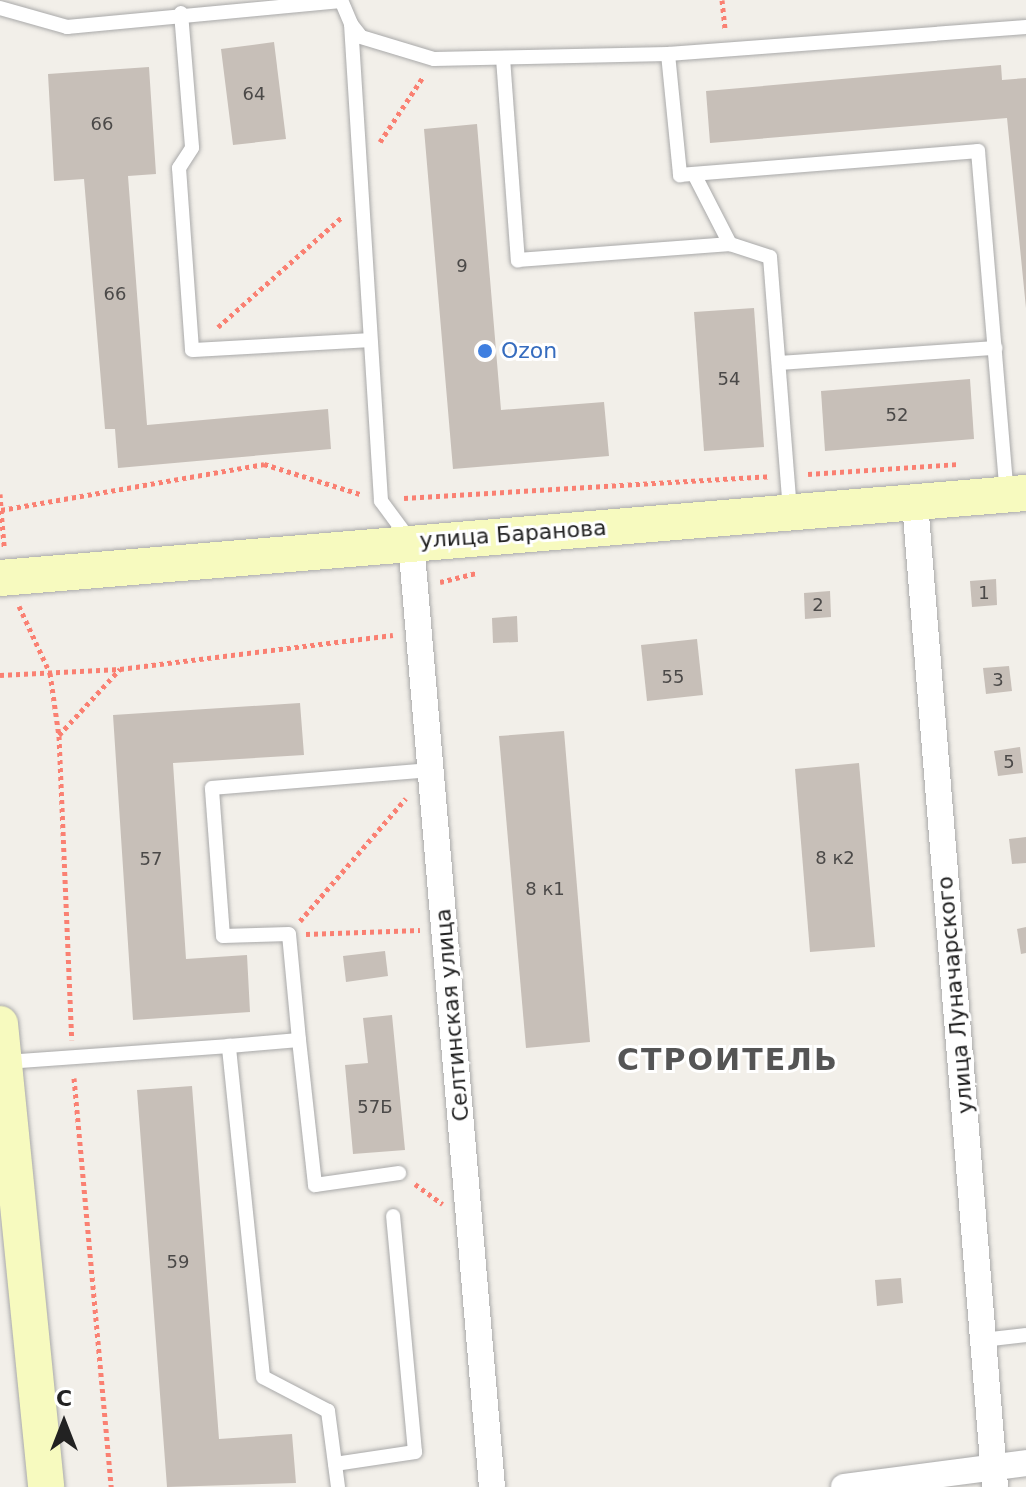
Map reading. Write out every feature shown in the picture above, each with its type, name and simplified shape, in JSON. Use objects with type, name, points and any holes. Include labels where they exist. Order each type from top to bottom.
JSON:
[{"type":"street","name":"улица Баранова","points":[[3,578],[411,542],[915,503],[1013,483]]},
{"type":"street","name":"улица Луначарского","points":[[915,503],[994,1477]]},
{"type":"street","name":"Селтинская улица","points":[[411,542],[492,1487]]},
{"type":"street","points":[[0,1024],[46,1487]]},
{"type":"street","points":[[844,1487],[994,1477],[1026,1463]]},
{"type":"lane","points":[[0,8],[67,27],[181,13],[341,1],[351,24],[361,37],[434,59],[668,54],[1026,27]]},
{"type":"lane","points":[[181,13],[192,148],[179,168],[192,350],[369,340]]},
{"type":"lane","points":[[351,24],[358,202],[381,501],[411,542]]},
{"type":"lane","points":[[668,54],[680,175],[978,151],[995,348],[1013,483]]},
{"type":"lane","points":[[503,58],[518,260],[730,244],[770,257],[790,513]]},
{"type":"lane","points":[[694,174],[730,244]]},
{"type":"lane","points":[[779,363],[995,348]]},
{"type":"lane","points":[[399,1173],[315,1185],[289,934],[223,936],[212,788],[430,770]]},
{"type":"lane","points":[[5,1081],[72,1058],[299,1040]]},
{"type":"lane","points":[[229,1046],[263,1377],[328,1411],[338,1487]]},
{"type":"lane","points":[[335,1464],[415,1452],[393,1216]]},
{"type":"lane","points":[[983,1340],[1026,1335]]},
{"type":"path","points":[[722,0],[726,49]]},
{"type":"path","points":[[379,145],[434,59]]},
{"type":"path","points":[[192,350],[358,202]]},
{"type":"path","points":[[1,510],[264,464],[381,501],[787,475],[1013,483]]},
{"type":"path","points":[[0,494],[3,578],[50,673],[59,736],[72,1058],[111,1487]]},
{"type":"path","points":[[0,675],[120,669],[417,632]]},
{"type":"path","points":[[59,736],[120,669]]},
{"type":"path","points":[[289,934],[430,770]]},
{"type":"path","points":[[289,934],[444,929]]},
{"type":"path","points":[[399,1173],[470,1223]]},
{"type":"building","points":[[274,42],[286,139],[233,145],[221,49]]},
{"type":"building","points":[[1001,65],[1002,80],[1026,78],[1026,308],[1007,118],[710,143],[706,91]]},
{"type":"building","points":[[149,67],[156,174],[128,176],[147,425],[328,409],[331,449],[118,468],[115,429],[105,429],[84,179],[54,181],[48,74]]},
{"type":"building","points":[[477,124],[501,410],[604,402],[609,456],[453,469],[424,129]]},
{"type":"building","points":[[754,308],[764,447],[704,451],[694,312]]},
{"type":"building","points":[[970,379],[974,439],[825,451],[821,391]]},
{"type":"building","points":[[996,579],[997,605],[972,607],[970,581]]},
{"type":"building","points":[[830,591],[831,617],[805,619],[804,593]]},
{"type":"building","points":[[517,616],[518,642],[493,643],[492,618]]},
{"type":"building","points":[[697,639],[703,695],[647,701],[641,645]]},
{"type":"building","points":[[1009,666],[1012,691],[986,694],[983,668]]},
{"type":"building","points":[[300,703],[304,755],[173,763],[186,959],[247,955],[250,1012],[133,1020],[113,715]]},
{"type":"building","points":[[564,731],[590,1042],[526,1048],[499,736]]},
{"type":"building","points":[[1020,747],[1023,773],[998,776],[994,751]]},
{"type":"building","points":[[859,763],[875,947],[810,952],[795,769]]},
{"type":"building","points":[[1026,837],[1026,863],[1012,864],[1009,839]]},
{"type":"building","points":[[1026,927],[1026,953],[1021,954],[1017,929]]},
{"type":"building","points":[[385,951],[388,976],[346,982],[343,956]]},
{"type":"building","points":[[392,1015],[405,1150],[353,1154],[345,1065],[368,1063],[363,1018]]},
{"type":"building","points":[[192,1086],[219,1439],[292,1434],[296,1483],[167,1487],[137,1090]]},
{"type":"building","points":[[901,1278],[903,1303],[877,1306],[875,1280]]},
{"type":"place","name":"Ozon","points":[[485,351]]},
{"type":"district","name":"СТРОИТЕЛЬ","points":[[728,1060]]}]
